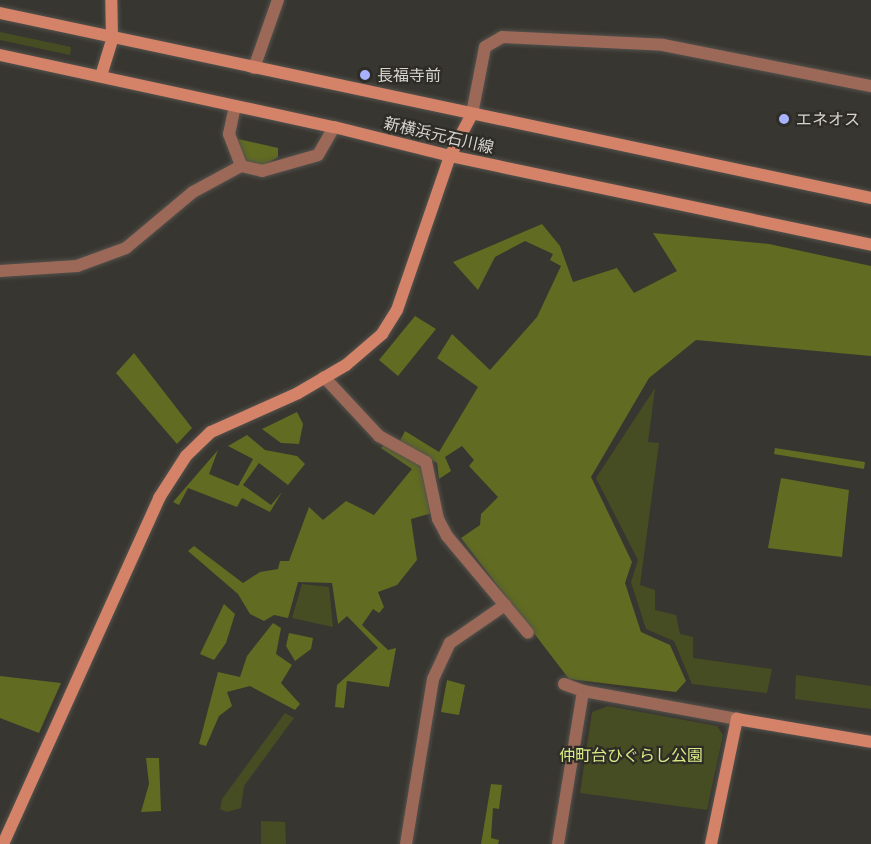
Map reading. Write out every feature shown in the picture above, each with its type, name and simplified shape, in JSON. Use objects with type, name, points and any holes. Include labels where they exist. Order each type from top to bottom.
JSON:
[{"type":"street","points":[[101,76],[111,39],[111,0]]},
{"type":"street","points":[[254,68],[278,0]]},
{"type":"street","name":"新横浜元石川線","points":[[0,13],[111,39],[871,198]]},
{"type":"street","points":[[3,844],[159,498],[186,456],[211,432],[324,377],[382,334],[397,310],[450,156],[472,114],[485,47],[502,37],[663,45],[871,86]]},
{"type":"street","name":"新横浜元石川線","points":[[0,55],[334,127],[450,156],[871,245]]},
{"type":"street","points":[[235,106],[229,134],[241,166]]},
{"type":"street","points":[[0,271],[77,266],[126,248],[193,192],[241,166],[262,171],[318,155],[334,127]]},
{"type":"street","points":[[324,377],[379,436],[426,462],[438,519],[447,536],[528,633]]},
{"type":"street","points":[[406,844],[434,679],[450,643],[505,605]]},
{"type":"street","points":[[564,684],[583,692],[871,742]]},
{"type":"street","points":[[558,844],[583,692]]},
{"type":"street","points":[[711,844],[737,719]]},
{"type":"green space","points":[[0,32],[71,47],[70,55],[0,40]]},
{"type":"green space","points":[[238,139],[278,148],[278,157],[263,166],[244,163]]},
{"type":"green space","points":[[542,224],[560,246],[573,282],[617,268],[634,293],[677,271],[653,233],[769,244],[871,266],[871,356],[696,340],[649,378],[591,477],[632,562],[625,583],[641,632],[670,645],[686,681],[676,692],[569,679],[461,538],[480,525],[481,514],[498,497],[469,466],[474,460],[462,446],[445,457],[451,471],[439,479],[437,463],[400,441],[405,431],[439,452],[478,387],[437,358],[452,334],[490,370],[537,317],[561,266],[550,260],[553,254],[525,241],[495,257],[478,290],[453,262]]},
{"type":"green space","points":[[415,316],[436,329],[398,376],[379,360]]},
{"type":"green space","points":[[134,353],[192,428],[177,444],[116,373]]},
{"type":"green space","points":[[655,388],[648,442],[659,443],[640,585],[655,590],[655,610],[676,615],[680,634],[693,637],[693,658],[772,669],[767,693],[692,684],[674,641],[646,629],[631,582],[638,560],[596,478]]},
{"type":"green space","points":[[297,412],[303,424],[299,444],[281,443],[262,429]]},
{"type":"green space","points":[[247,435],[265,450],[297,456],[305,464],[288,485],[259,463],[243,485],[271,505],[282,492],[270,512],[242,498],[237,507],[188,488],[179,505],[173,502],[218,450],[209,474],[238,486],[253,459],[228,446]]},
{"type":"green space","points":[[386,443],[423,463],[432,513],[411,519],[417,560],[397,585],[378,592],[384,607],[379,613],[373,609],[362,625],[388,650],[396,648],[389,687],[347,681],[344,708],[335,707],[337,685],[378,648],[347,616],[338,624],[332,583],[298,582],[288,618],[274,615],[264,621],[250,614],[238,594],[188,551],[194,546],[243,583],[260,572],[278,569],[280,561],[289,561],[309,507],[323,520],[346,501],[374,515],[412,469],[381,448]]},
{"type":"green space","points":[[775,448],[865,462],[864,469],[774,454]]},
{"type":"green space","points":[[781,478],[849,490],[842,557],[768,548]]},
{"type":"green space","points":[[302,584],[329,587],[333,627],[292,618]]},
{"type":"green space","points":[[224,604],[235,614],[226,643],[214,660],[200,654]]},
{"type":"green space","points":[[273,623],[281,628],[276,654],[292,665],[281,683],[300,704],[295,710],[250,686],[227,692],[232,706],[219,716],[206,746],[199,744],[218,672],[240,677],[247,656]]},
{"type":"green space","points":[[289,633],[313,638],[311,649],[295,661],[286,646]]},
{"type":"green space","points":[[796,675],[871,686],[871,709],[795,699]]},
{"type":"green space","points":[[0,676],[61,683],[39,733],[0,718]]},
{"type":"green space","points":[[447,680],[465,685],[459,715],[441,712]]},
{"type":"green space","name":"仲町台ひぐらし公園","points":[[608,706],[717,726],[723,735],[707,810],[580,793],[592,712]]},
{"type":"green space","points":[[285,713],[294,718],[244,786],[241,808],[227,812],[220,809],[222,799]]},
{"type":"green space","points":[[146,758],[159,758],[161,811],[141,812],[149,784]]},
{"type":"green space","points":[[491,784],[502,785],[499,809],[493,808],[491,838],[499,840],[498,844],[481,844]]},
{"type":"green space","points":[[261,821],[285,822],[286,844],[261,844]]},
{"type":"place","name":"長福寺前","points":[[365,75]]},
{"type":"place","name":"エネオス","points":[[784,119]]}]
